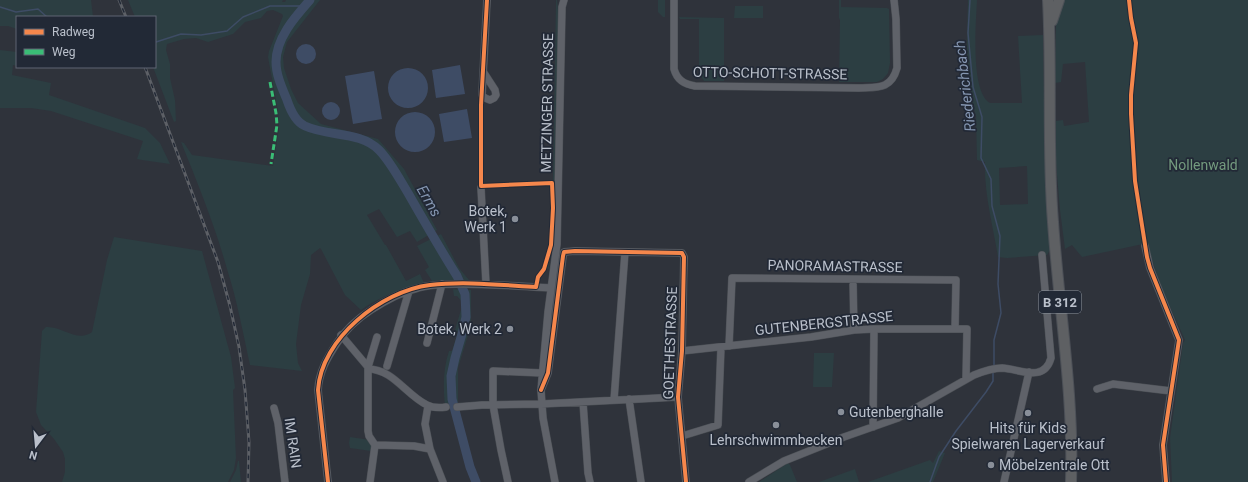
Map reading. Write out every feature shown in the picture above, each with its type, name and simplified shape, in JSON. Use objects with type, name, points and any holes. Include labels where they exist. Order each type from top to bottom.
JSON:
[{"type":"highway","points":[[1042,0],[1049,11]]},
{"type":"highway","name":"B 312","points":[[1048,0],[1051,187],[1070,402],[1072,482]]},
{"type":"highway","points":[[1049,26],[1059,0]]},
{"type":"street","points":[[484,73],[495,90],[496,95],[490,100],[482,95],[487,0]]},
{"type":"street","name":"OTTO-SCHOTT-STRASSE","points":[[674,0],[674,69],[676,75],[684,83],[695,86],[880,87],[892,79],[896,68],[896,19],[894,0]]},
{"type":"street","name":"METZINGER STRASSE","points":[[555,482],[541,404],[541,390],[557,244],[562,2]]},
{"type":"street","points":[[481,188],[486,284]]},
{"type":"street","points":[[1145,246],[1150,268],[1180,340],[1163,445],[1166,482]]},
{"type":"street","name":"METZINGER STRASSE","points":[[541,390],[548,373],[564,252],[625,252]]},
{"type":"street","points":[[614,400],[625,252]]},
{"type":"street","name":"GOETHESTRASSE","points":[[625,252],[682,254],[684,257],[682,351],[678,397],[686,482]]},
{"type":"street","points":[[749,482],[784,461],[902,416],[966,379],[993,369],[1037,373],[1042,371],[1049,364],[1051,358],[1042,255]]},
{"type":"street","name":"PANORAMASTRASSE","points":[[729,346],[732,278],[956,280],[955,329]]},
{"type":"street","points":[[853,280],[854,330]]},
{"type":"street","points":[[427,343],[442,284]]},
{"type":"street","points":[[328,482],[318,390],[319,379],[322,367],[341,335],[350,326],[383,302],[409,291],[429,285],[486,284],[551,288]]},
{"type":"street","points":[[387,366],[409,291]]},
{"type":"street","points":[[873,427],[874,329]]},
{"type":"street","points":[[955,329],[967,329],[966,379]]},
{"type":"street","name":"GUTENBERGSTRASSE","points":[[682,351],[811,337],[854,330],[955,329]]},
{"type":"street","points":[[341,335],[368,368],[382,371],[428,406],[438,408],[446,407]]},
{"type":"street","points":[[370,482],[375,445],[369,436],[368,431],[368,368],[377,337]]},
{"type":"street","points":[[682,436],[718,425],[721,347]]},
{"type":"street","points":[[508,482],[493,405],[494,371],[542,373]]},
{"type":"street","points":[[1004,482],[1029,372]]},
{"type":"street","points":[[1097,389],[1113,384],[1171,391]]},
{"type":"street","points":[[457,407],[678,397]]},
{"type":"street","points":[[629,399],[641,482]]},
{"type":"street","points":[[583,402],[590,482]]},
{"type":"street","points":[[428,406],[425,424],[430,449],[443,482]]},
{"type":"street","name":"IM RAIN","points":[[274,408],[278,423],[285,482]]},
{"type":"street","points":[[375,445],[414,446],[430,449]]},
{"type":"green space","points":[[0,0],[91,0],[93,16],[16,16],[16,29],[8,26],[0,26]]},
{"type":"green space","points":[[128,0],[283,0],[282,2],[285,2],[286,0],[320,0],[287,42],[283,57],[284,68],[291,89],[298,103],[321,124],[378,139],[404,169],[437,230],[417,242],[410,231],[397,237],[379,209],[367,215],[406,281],[420,274],[424,283],[384,297],[361,310],[345,295],[320,248],[311,255],[310,274],[301,305],[296,344],[298,363],[302,371],[250,365],[231,281],[206,205],[181,142],[184,143],[192,155],[273,166],[279,128],[278,111],[268,57],[283,16],[282,14],[273,10],[267,11],[261,18],[245,22],[233,34],[208,42],[196,38],[184,39],[167,44],[166,50],[170,64],[170,78],[175,100],[176,121],[174,122],[153,68],[156,68],[156,16],[135,16]]},
{"type":"green space","points":[[556,0],[559,18],[556,181],[553,181]]},
{"type":"green space","points":[[658,0],[665,0],[665,17],[658,12]]},
{"type":"green space","points":[[839,0],[841,0],[841,7],[889,9],[890,63],[888,73],[883,79],[877,82],[839,82]]},
{"type":"green space","points":[[968,0],[977,0],[975,39],[977,71],[979,85],[984,96],[990,103],[1022,103],[1018,36],[1043,35],[1044,99],[1051,248],[1047,255],[1007,258],[998,257],[987,198],[985,162],[977,160],[976,116],[967,88]],"holes":[[[1027,166],[1028,204],[1000,205],[999,168]]]},
{"type":"green space","name":"Nollenwald","points":[[1061,0],[1248,0],[1248,482],[1172,482],[1170,438],[1183,343],[1185,340],[1162,289],[1149,251],[1143,244],[1082,257],[1072,245],[1065,249],[1056,163],[1056,121],[1063,120],[1064,126],[1089,122],[1085,62],[1063,64],[1061,82],[1055,83],[1056,23]]},
{"type":"green space","points":[[735,6],[763,6],[763,18],[734,18]]},
{"type":"green space","points":[[679,17],[724,18],[724,81],[704,81],[699,73],[699,19],[680,19]]},
{"type":"green space","points":[[0,50],[16,52],[16,66],[13,65],[12,75],[51,83],[49,95],[145,128],[160,143],[170,164],[137,159],[143,141],[51,111],[31,108],[0,108]]},
{"type":"green space","points":[[554,185],[555,208],[549,269],[546,268],[551,247],[554,208],[552,187]]},
{"type":"green space","points":[[441,234],[459,268],[469,280],[432,281],[425,270],[429,267],[417,246]]},
{"type":"green space","points":[[114,237],[202,251],[231,357],[235,388],[233,390],[236,458],[234,470],[228,482],[62,482],[65,472],[65,459],[63,452],[54,439],[41,425],[36,412],[42,331],[46,327],[52,327],[81,336],[92,332],[107,260]]},
{"type":"green space","points":[[453,289],[471,290],[471,325],[458,368],[458,406],[445,406],[444,385],[446,365],[449,351],[452,351],[458,332],[455,330],[463,303],[457,296],[454,296]]},
{"type":"green space","points":[[814,353],[834,353],[832,387],[813,387]]},
{"type":"green space","points":[[350,437],[370,440],[372,446],[371,451],[350,448]]},
{"type":"green space","points":[[939,451],[945,453],[933,482],[868,482],[930,460],[933,463]]},
{"type":"green space","points":[[238,461],[241,482],[230,482],[236,470]]},
{"type":"green space","points":[[788,463],[797,482],[759,482]]},
{"type":"green space","points":[[855,469],[859,482],[819,482]]},
{"type":"water","points":[[302,44],[310,44],[316,50],[316,58],[310,64],[302,64],[296,58],[296,50]]},
{"type":"water","points":[[460,65],[465,94],[436,98],[432,70]]},
{"type":"water","points":[[408,68],[416,70],[422,74],[426,80],[428,88],[426,96],[422,102],[416,106],[408,108],[400,106],[394,102],[390,96],[388,88],[390,80],[394,74],[400,70]]},
{"type":"water","points":[[374,71],[382,119],[353,124],[345,76]]},
{"type":"water","points":[[331,102],[337,105],[340,111],[337,117],[331,120],[325,117],[322,111],[325,105]]},
{"type":"water","points":[[467,109],[472,138],[444,142],[439,114]]},
{"type":"water","points":[[415,112],[423,114],[429,118],[433,124],[435,132],[433,140],[429,146],[423,150],[415,152],[407,150],[401,146],[397,140],[395,132],[397,124],[401,118],[407,114]]},
{"type":"waterway","name":"Erms","points":[[310,0],[287,28],[279,45],[276,62],[280,81],[292,111],[302,124],[324,132],[363,140],[379,150],[395,171],[457,276],[465,294],[466,317],[451,376],[452,399],[470,467],[476,482]]},
{"type":"waterway","name":"Riederichbach","points":[[970,0],[968,33],[973,87],[982,117],[981,158],[991,179],[992,206],[1000,236],[998,284],[1001,313],[994,340],[994,366]]},
{"type":"waterway","points":[[156,42],[181,34],[201,35],[227,31],[243,17],[270,6],[305,6]]},
{"type":"waterway","points":[[0,7],[16,12],[38,9],[46,16]]},
{"type":"waterway","name":"Riederichbach","points":[[930,482],[939,457],[956,431],[993,381],[993,372]]},
{"type":"railway","points":[[119,0],[126,16]]},
{"type":"railway","points":[[145,68],[218,262],[230,306],[239,347],[245,390],[249,442],[248,482]]},
{"type":"marked path","points":[[270,82],[277,125],[271,164]]},
{"type":"cycle path","points":[[328,482],[318,390],[322,371],[330,353],[342,336],[357,321],[374,307],[411,289],[430,285],[456,283],[536,287],[538,277],[544,269],[551,245],[553,208],[552,183],[481,186],[481,105],[487,0]]},
{"type":"cycle path","points":[[1129,0],[1136,43],[1131,95],[1135,181],[1150,268],[1179,340],[1163,445],[1166,482]]},
{"type":"cycle path","points":[[541,390],[548,373],[564,252],[682,253],[684,257],[682,351],[678,397],[686,482]]},
{"type":"place","name":"Botek, Werk 1","points":[[515,219]]},
{"type":"place","name":"Botek, Werk 2","points":[[510,329]]},
{"type":"place","name":"Gutenberghalle","points":[[841,412]]},
{"type":"place","name":"Hits für Kids Spielwaren Lagerverkauf","points":[[1028,413]]},
{"type":"place","name":"Lehrschwimmbecken","points":[[776,425]]},
{"type":"place","name":"Möbelzentrale Ott","points":[[991,465]]}]
